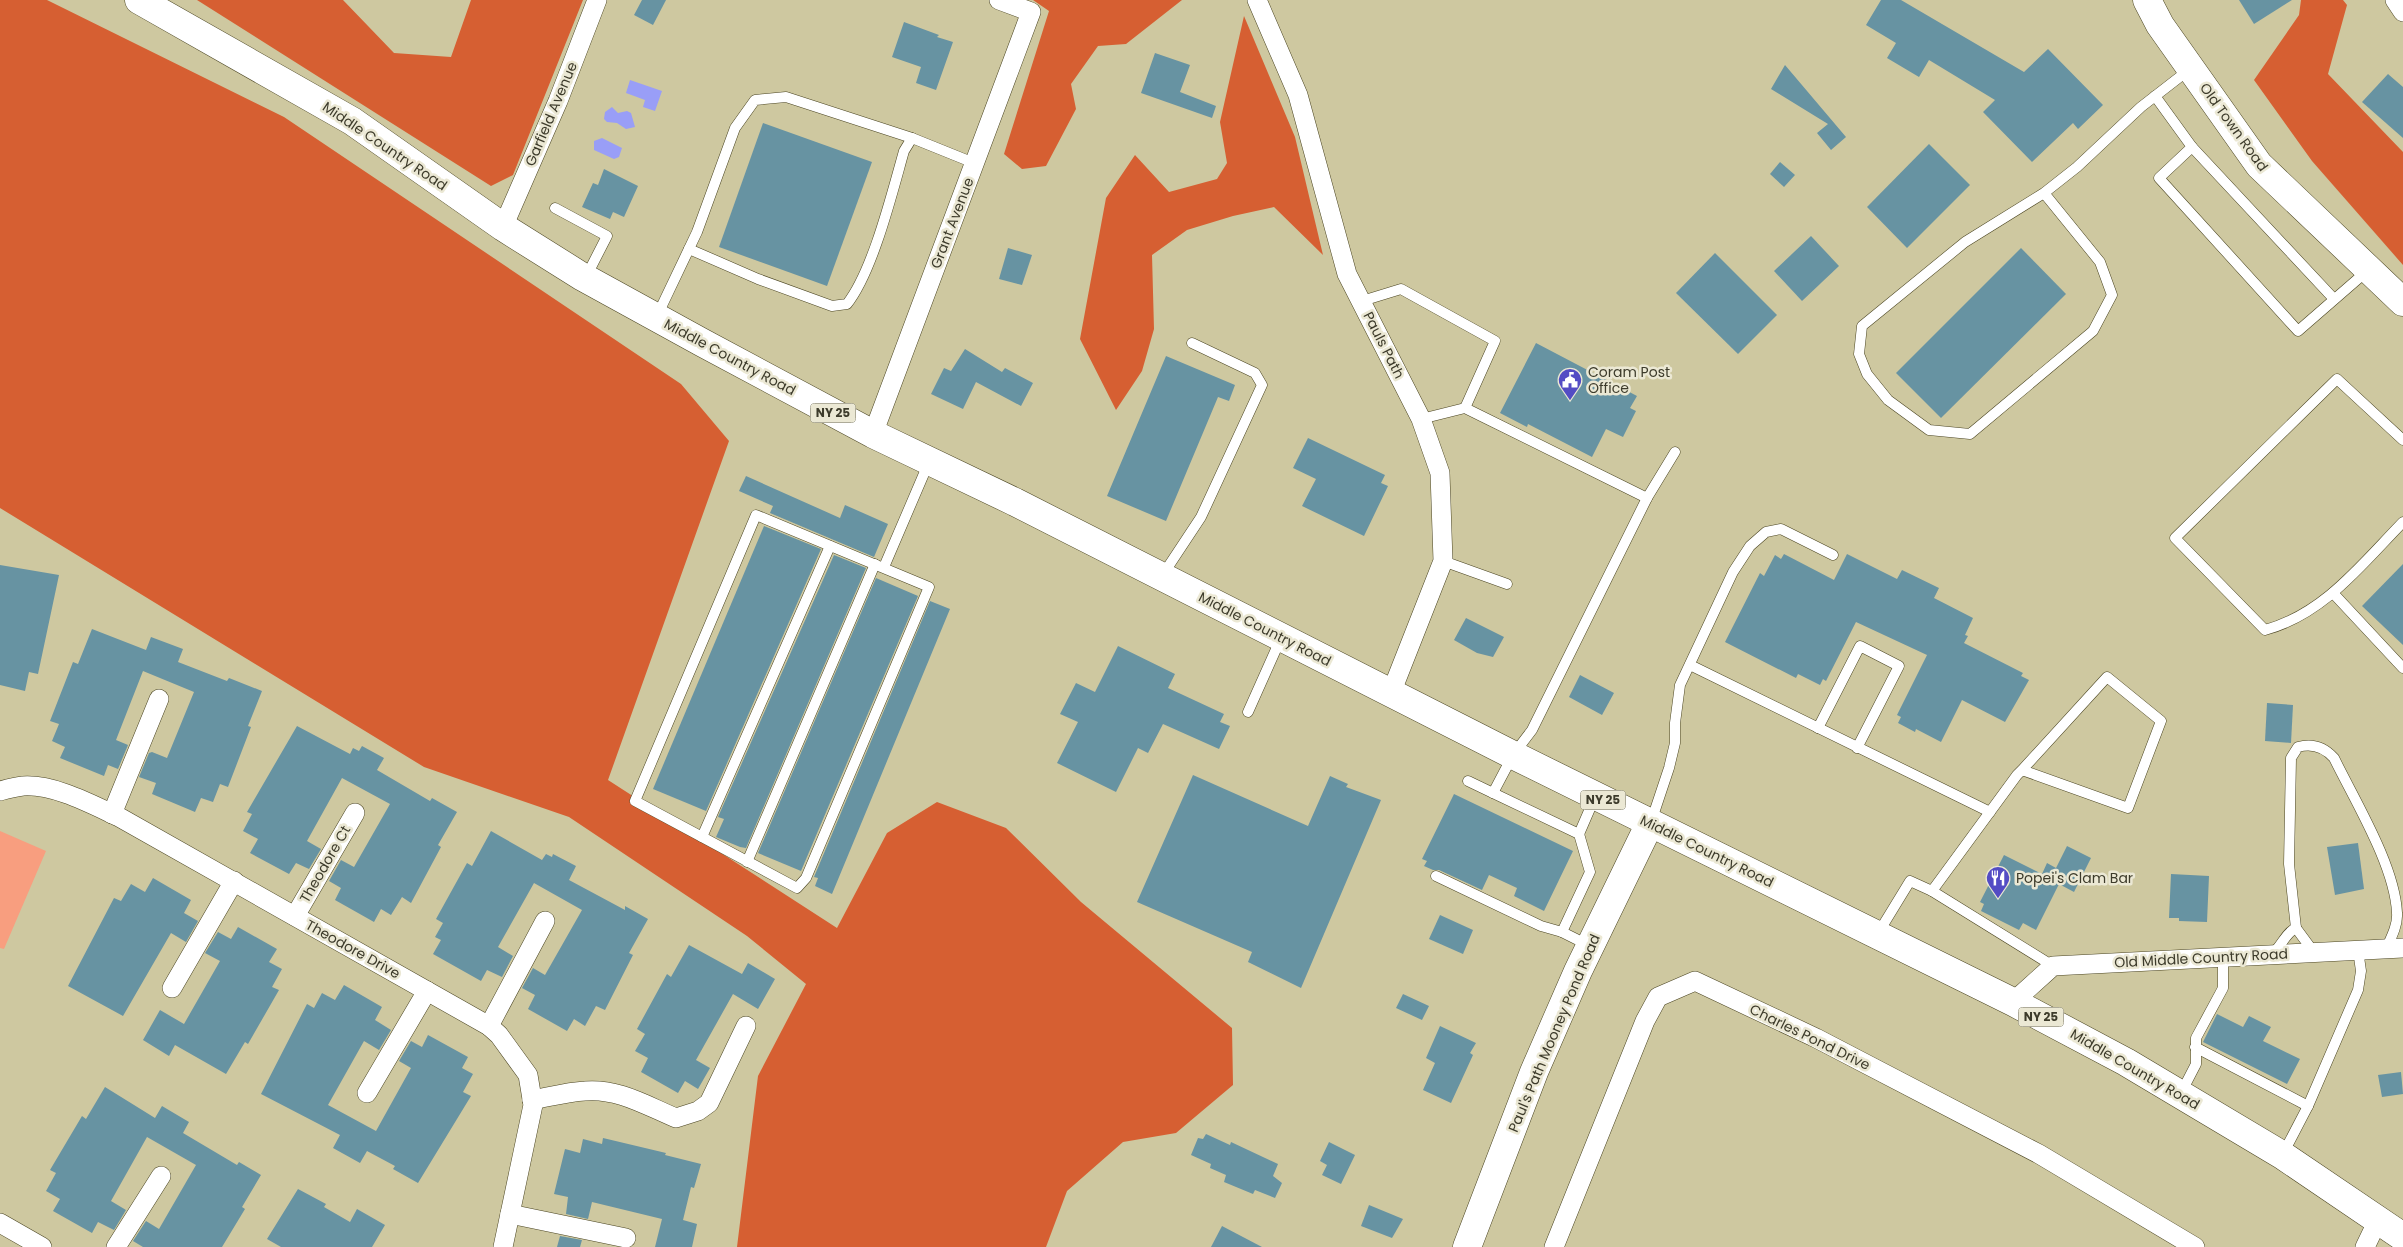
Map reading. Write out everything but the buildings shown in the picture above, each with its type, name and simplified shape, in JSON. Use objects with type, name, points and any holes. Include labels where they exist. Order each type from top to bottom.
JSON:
[{"type":"main road","name":"Middle Country Road","points":[[139,0],[352,121],[503,227],[586,278],[657,318],[873,434],[1162,577],[1513,755],[2013,1002],[2126,1062],[2282,1155],[2403,1237]]},
{"type":"main road","name":"Old Town Road","points":[[2147,0],[2160,25],[2259,165],[2370,268],[2403,302]]},
{"type":"main road","name":"Paul's Path Mooney Pond Road","points":[[1467,1247],[1534,1072],[1590,946],[1650,823]]},
{"type":"street","name":"Garfield Avenue","points":[[503,227],[558,101],[597,0]]},
{"type":"street","name":"Grant Avenue","points":[[873,434],[1031,12],[999,0]]},
{"type":"street","name":"Pauls Path","points":[[1257,0],[1298,95],[1347,274],[1422,419],[1440,473],[1443,561],[1391,693]]},
{"type":"street","points":[[2396,0],[2403,12]]},
{"type":"street","points":[[112,814],[159,699]]},
{"type":"street","name":"Theodore Drive","points":[[0,791],[24,786],[51,790],[75,797],[112,814],[489,1026],[499,1035],[528,1076],[532,1100],[503,1247]]},
{"type":"street","name":"Theodore Ct","points":[[295,916],[355,813]]},
{"type":"street","points":[[172,988],[234,882]]},
{"type":"street","points":[[489,1026],[545,921]]},
{"type":"street","name":"Old Middle Country Road","points":[[2053,966],[2394,948]]},
{"type":"street","points":[[2013,1002],[2053,966]]},
{"type":"street","name":"Charles Pond Drive","points":[[1554,1247],[1658,997],[1695,981],[1816,1038],[2039,1154],[2195,1247]]},
{"type":"street","points":[[367,1093],[427,991]]},
{"type":"street","points":[[532,1100],[585,1091],[605,1092],[633,1099],[676,1118],[685,1117],[708,1103],[746,1026]]},
{"type":"street","points":[[116,1247],[161,1176]]},
{"type":"street","points":[[510,1214],[626,1238]]},
{"type":"street","points":[[2365,1247],[2378,1220]]},
{"type":"street","points":[[0,1223],[42,1247]]},
{"type":"lane","points":[[2044,193],[2100,262],[2112,295],[2105,311],[2092,331],[1970,434],[1929,430],[1888,400],[1867,374],[1859,354],[1862,326],[1965,242],[2044,193],[2077,167],[2155,96],[2191,68]]},
{"type":"lane","points":[[2155,96],[2192,147],[2334,299]]},
{"type":"lane","points":[[657,318],[689,249],[736,128],[755,100],[786,97],[912,138],[974,163]]},
{"type":"lane","points":[[689,249],[758,279],[832,306],[847,304],[854,294],[868,262],[904,151],[912,138]]},
{"type":"lane","points":[[2192,147],[2158,178],[2298,330],[2370,268]]},
{"type":"lane","points":[[555,208],[607,236],[586,278]]},
{"type":"lane","points":[[1362,301],[1401,289],[1495,341],[1466,408]]},
{"type":"lane","points":[[1162,577],[1201,517],[1262,385],[1255,373],[1192,343]]},
{"type":"lane","points":[[2403,440],[2337,379],[2175,538],[2265,630],[2286,624],[2310,611],[2333,594],[2403,522]]},
{"type":"lane","points":[[1422,419],[1466,408],[1647,498]]},
{"type":"lane","points":[[1493,793],[1513,755],[1532,730],[1647,498],[1675,452]]},
{"type":"lane","points":[[747,862],[880,566],[930,461]]},
{"type":"lane","points":[[756,516],[880,566],[929,587],[806,878],[797,888],[635,801],[756,516]]},
{"type":"lane","points":[[1650,823],[1669,768],[1675,743],[1678,695],[1690,665],[1734,572],[1750,546],[1766,532],[1781,529],[1833,555]]},
{"type":"lane","points":[[702,837],[830,546]]},
{"type":"lane","points":[[1443,561],[1507,584]]},
{"type":"lane","points":[[2333,594],[2403,668]]},
{"type":"lane","points":[[1248,712],[1281,637]]},
{"type":"lane","points":[[1818,728],[1860,646],[1899,666],[1857,748]]},
{"type":"lane","points":[[1690,665],[1990,812]]},
{"type":"lane","points":[[1932,892],[2022,770],[2107,677],[2161,721],[2128,808],[2022,770]]},
{"type":"lane","points":[[2320,952],[2310,947],[2296,928],[2289,864],[2291,758],[2298,746],[2311,745],[2321,747],[2334,758],[2390,874],[2397,914],[2393,933],[2394,948]]},
{"type":"lane","points":[[1468,781],[1579,834]]},
{"type":"lane","points":[[1562,932],[1590,872],[1579,834],[1596,796]]},
{"type":"lane","points":[[1436,876],[1541,926],[1562,932],[1590,946]]},
{"type":"lane","points":[[1877,936],[1910,881],[1932,892],[2053,966]]},
{"type":"lane","points":[[2272,955],[2283,943],[2290,931],[2296,928]]},
{"type":"lane","points":[[2282,1155],[2308,1106],[2358,990],[2361,971],[2358,950]]},
{"type":"lane","points":[[2180,1094],[2196,1064],[2196,1038],[2223,988],[2223,957]]},
{"type":"lane","points":[[2195,1047],[2308,1106]]},
{"type":"shaded area","points":[[0,0],[47,0],[284,117],[681,384],[729,441],[608,780],[837,928],[887,833],[937,802],[1006,828],[1081,902],[1232,1028],[1233,1085],[1176,1133],[1123,1142],[1067,1191],[1046,1247],[737,1247],[758,1076],[806,984],[747,936],[569,817],[424,767],[0,508]]},
{"type":"shaded area","points":[[197,0],[343,0],[394,53],[451,57],[471,0],[583,0],[513,175],[491,186]]},
{"type":"shaded area","points":[[1033,0],[1182,0],[1126,44],[1098,46],[1071,84],[1076,109],[1046,166],[1022,169],[1004,154],[1049,11]]},
{"type":"shaded area","points":[[2301,0],[2343,0],[2347,5],[2328,74],[2403,152],[2403,265],[2312,161],[2254,80],[2299,15]]},
{"type":"shaded area","points":[[1244,16],[1295,137],[1323,255],[1274,207],[1233,216],[1187,230],[1152,255],[1154,329],[1142,371],[1116,410],[1080,339],[1106,198],[1135,155],[1169,192],[1217,179],[1227,163],[1220,122]]},
{"type":"shaded area","points":[[0,831],[46,851],[4,949],[0,948]]},
{"type":"water","points":[[630,80],[662,91],[655,111],[643,107],[645,100],[626,93]]},
{"type":"water","points":[[612,107],[618,113],[627,111],[631,113],[635,127],[626,129],[617,123],[607,122],[604,119],[605,112]]},
{"type":"water","points":[[602,138],[622,148],[619,157],[614,159],[594,150],[594,141]]},
{"type":"place","name":"Coram Post Office","points":[[1570,401]]},
{"type":"place","name":"Popei's Clam Bar","points":[[1998,899]]}]
